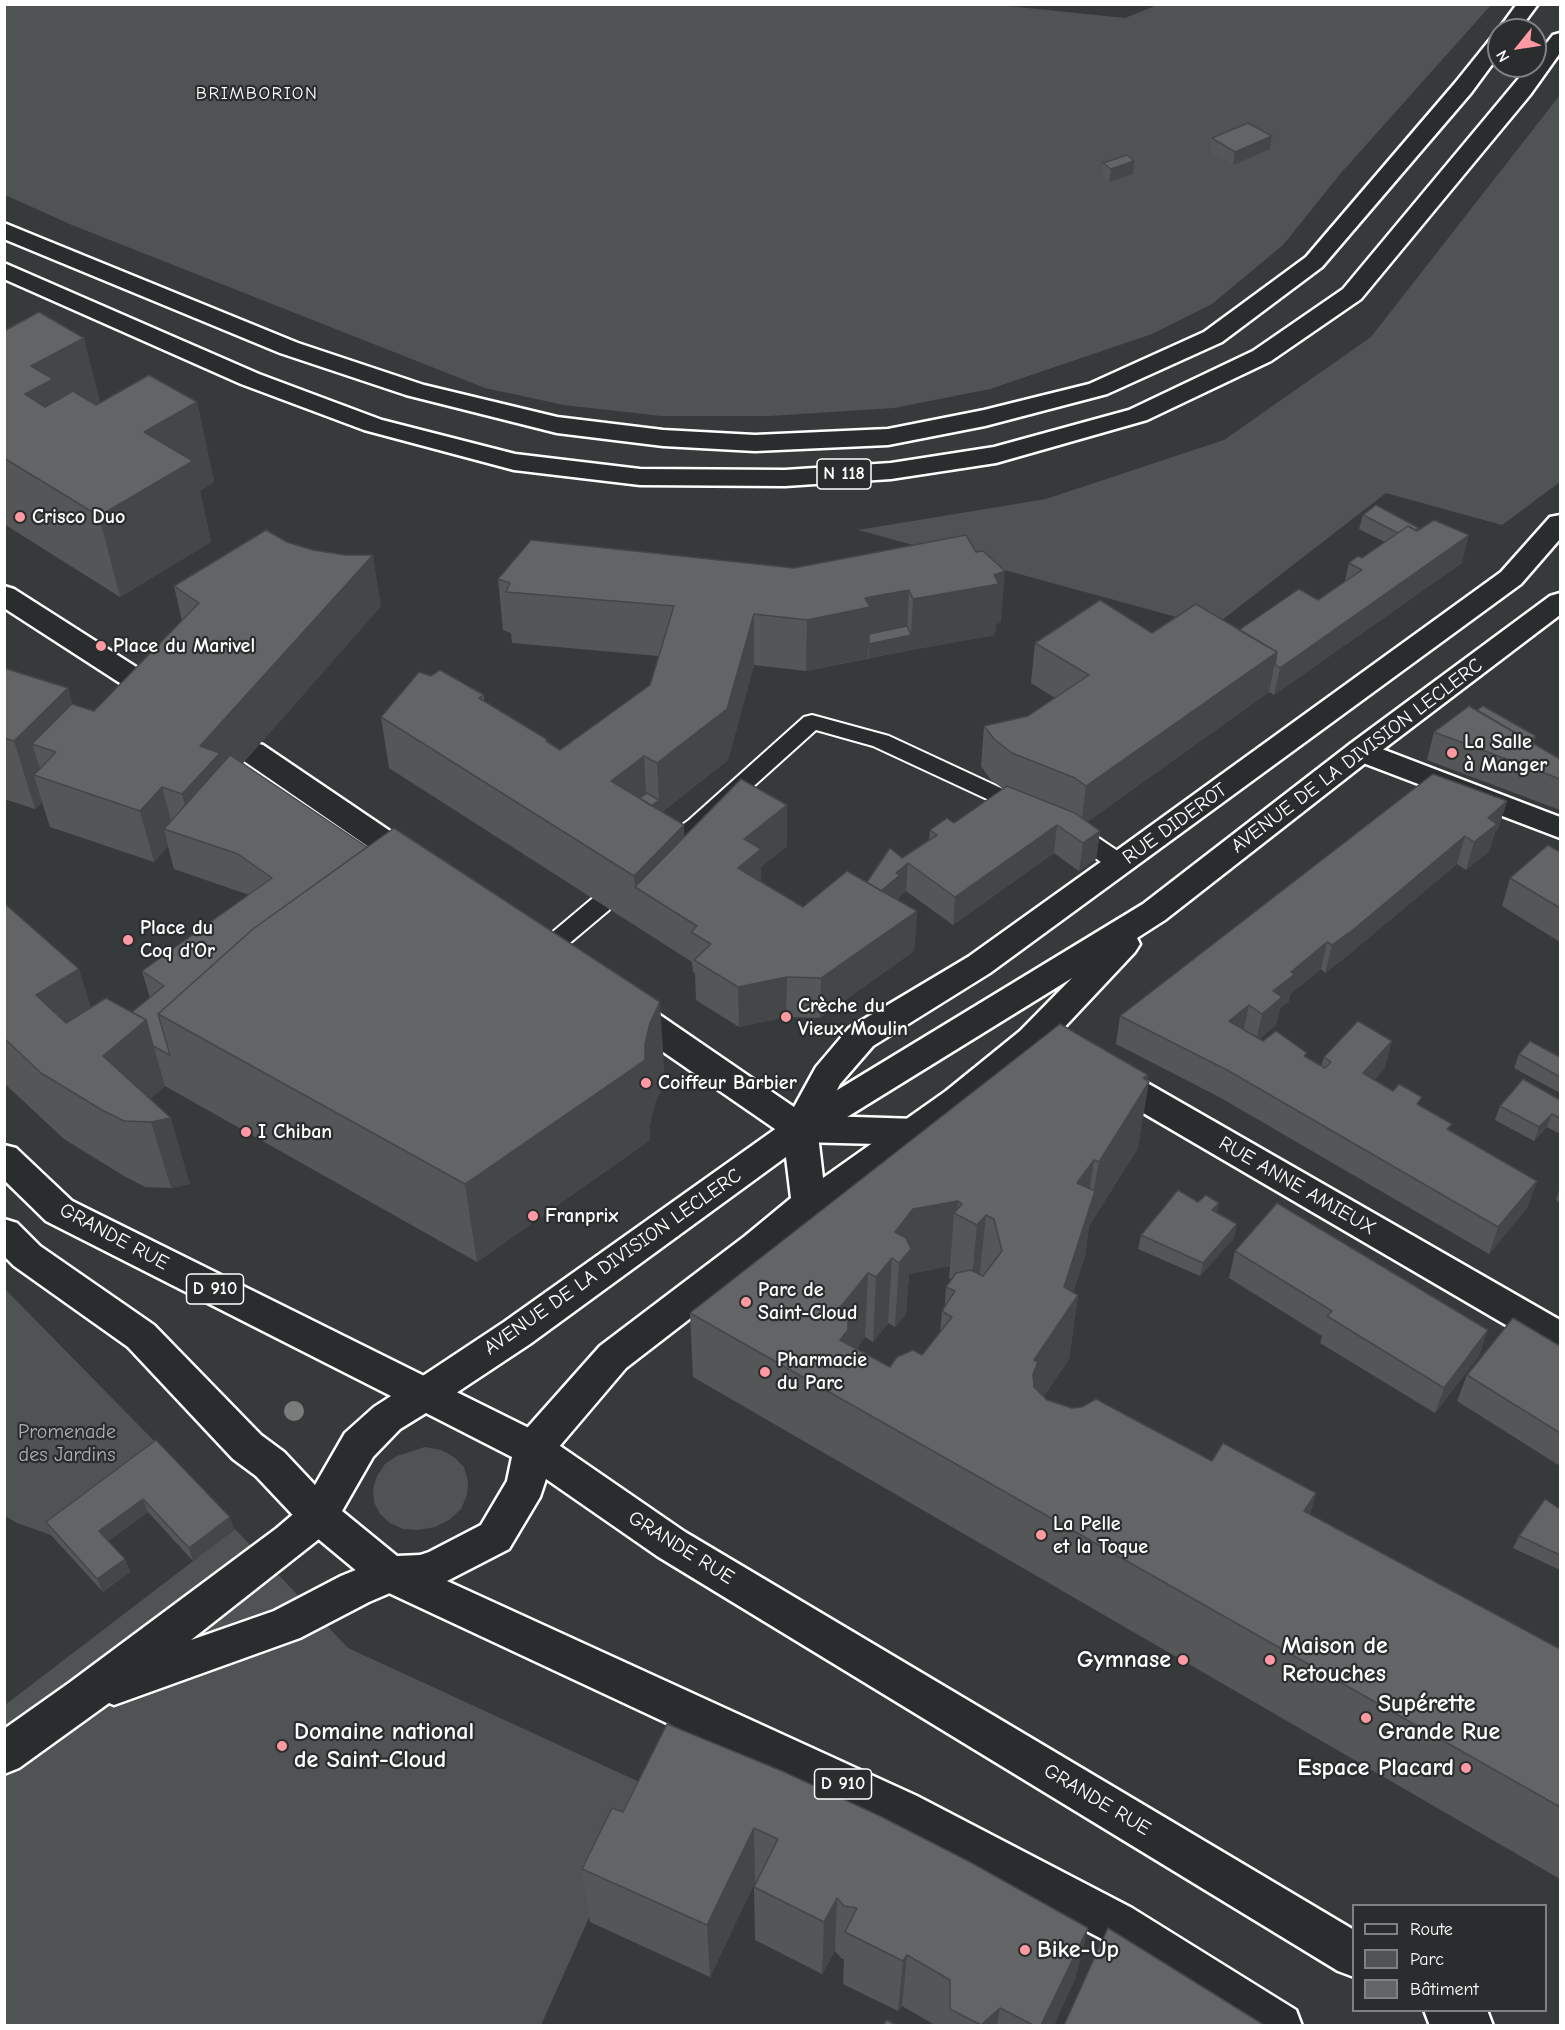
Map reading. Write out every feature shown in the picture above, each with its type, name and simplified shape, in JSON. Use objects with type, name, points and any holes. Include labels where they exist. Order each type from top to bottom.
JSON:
[{"type":"main road","points":[[1517,18],[1528,4]]},
{"type":"main road","name":"N 118","points":[[4,270],[250,379],[373,425],[514,462],[640,477],[785,478],[891,471],[996,455],[1138,415],[1262,356],[1352,294],[1522,90],[1560,39]]},
{"type":"main road","name":"N 118","points":[[4,230],[289,348],[415,390],[557,425],[663,438],[755,443],[888,437],[985,418],[1098,389],[1213,337],[1314,262],[1487,56]]},
{"type":"main road","name":"RUE DIDEROT","points":[[800,1129],[828,1076],[861,1037],[979,965],[1511,578],[1560,523]]},
{"type":"main road","points":[[4,595],[168,700]]},
{"type":"main road","name":"AVENUE DE LA DIVISION LECLERC","points":[[425,1394],[524,1327],[800,1129],[1154,912],[1361,751],[1560,602]]},
{"type":"main road","points":[[1361,751],[1560,828]]},
{"type":"main road","points":[[252,752],[435,878]]},
{"type":"main road","name":"AVENUE DE LA DIVISION LECLERC","points":[[533,1449],[613,1357],[758,1246],[809,1203],[847,1182],[917,1132],[1032,1040],[1154,912]]},
{"type":"main road","points":[[534,945],[572,972]]},
{"type":"main road","points":[[600,991],[800,1129],[917,1132]]},
{"type":"main road","name":"RUE ANNE AMIEUX","points":[[1032,1040],[1072,1056],[1560,1338]]},
{"type":"main road","points":[[800,1129],[809,1203]]},
{"type":"main road","name":"GRANDE RUE","points":[[4,1158],[59,1212],[533,1449],[687,1554],[1352,1954]]},
{"type":"main road","name":"D 910","points":[[4,1233],[27,1256],[141,1336],[247,1447],[270,1464],[319,1516],[390,1574],[902,1811],[1116,1923],[1280,2025]]},
{"type":"main road","points":[[4,1754],[84,1697],[291,1540],[319,1516],[359,1445],[387,1418],[425,1394]]},
{"type":"main road","points":[[84,1697],[286,1625],[355,1589],[390,1574],[420,1573],[442,1565],[495,1537],[526,1485],[533,1449]]},
{"type":"main road","points":[[1449,2012],[1470,2025]]},
{"type":"lane","points":[[654,857],[697,825],[812,722],[881,741],[1051,820],[1120,864]]},
{"type":"lane","points":[[534,945],[601,904]]},
{"type":"green space","points":[[988,4],[1125,18],[1160,4],[1491,5],[1341,173],[1283,245],[1212,304],[1152,334],[990,389],[894,408],[769,416],[661,416],[564,405],[485,388],[72,225],[5,195],[5,5]]},
{"type":"green space","points":[[1560,95],[1560,482],[1502,525],[1386,493],[1213,627],[858,530],[1046,499],[1224,440],[1371,337]]},
{"type":"green space","name":"Promenade des Jardins","points":[[4,1288],[163,1450],[51,1535],[17,1523],[5,1516]]},
{"type":"green space","points":[[425,1447],[441,1450],[454,1457],[464,1467],[468,1481],[467,1495],[461,1509],[449,1520],[435,1527],[418,1530],[403,1529],[390,1523],[380,1514],[374,1502],[373,1489],[377,1476],[385,1464],[397,1456]]},
{"type":"green space","name":"Domaine national de Saint-Cloud","points":[[235,1529],[348,1648],[648,1786],[541,2025],[5,2026],[5,1705]]},
{"type":"building","points":[[1248,123],[1272,136],[1235,152],[1212,138]]},
{"type":"building","points":[[1127,155],[1134,161],[1111,169],[1103,163]]},
{"type":"building","points":[[39,312],[84,338],[31,366],[53,379],[25,394],[45,407],[73,391],[96,405],[149,375],[197,402],[144,432],[193,461],[99,516],[4,458],[4,331]]},
{"type":"building","points":[[1376,505],[1419,528],[1415,530],[1408,526],[1398,533],[1363,515]]},
{"type":"building","points":[[1434,520],[1469,535],[1280,668],[1275,664],[1277,652],[1239,630],[1299,589],[1318,600],[1362,570],[1349,563],[1358,556],[1362,558],[1408,526],[1417,531]]},
{"type":"building","points":[[266,530],[287,542],[313,550],[345,555],[373,555],[200,746],[220,753],[182,794],[162,787],[140,811],[34,775],[56,752],[32,744],[72,704],[94,711],[199,603],[174,586]]},
{"type":"building","points":[[966,535],[976,552],[983,551],[1005,571],[994,575],[999,584],[913,599],[909,590],[865,598],[870,607],[807,620],[754,614],[727,709],[657,763],[644,756],[611,781],[684,825],[634,876],[381,717],[419,672],[431,676],[440,670],[484,695],[479,698],[548,740],[546,741],[560,750],[650,685],[674,606],[506,592],[510,583],[498,579],[531,540],[794,568]]},
{"type":"building","points":[[1100,600],[1152,633],[1196,604],[1277,652],[1086,786],[1075,778],[1012,753],[994,739],[984,726],[1028,716],[1089,675],[1035,643]]},
{"type":"building","points":[[907,626],[911,635],[869,644],[869,634]]},
{"type":"building","points":[[4,668],[68,688],[14,741],[4,738]]},
{"type":"building","points":[[1469,706],[1560,759],[1560,779],[1434,732]]},
{"type":"building","points":[[1483,706],[1536,736],[1529,741],[1477,710]]},
{"type":"building","points":[[230,755],[367,847],[253,929],[158,1014],[170,1055],[153,1046],[146,1020],[132,1012],[164,986],[142,971],[272,878],[238,854],[164,829]]},
{"type":"building","points":[[1433,774],[1507,801],[1488,818],[1497,824],[1474,842],[1465,836],[1354,929],[1332,945],[1327,942],[1291,972],[1295,974],[1273,991],[1282,997],[1262,1014],[1249,1005],[1229,1021],[1263,1041],[1276,1031],[1307,1053],[1304,1056],[1325,1068],[1331,1062],[1324,1057],[1358,1021],[1392,1041],[1363,1073],[1393,1091],[1399,1084],[1422,1097],[1417,1104],[1452,1124],[1447,1129],[1537,1181],[1498,1227],[1227,1070],[1120,1016]]},
{"type":"building","points":[[741,779],[787,805],[744,839],[761,849],[738,868],[803,907],[847,871],[917,911],[821,978],[787,977],[738,987],[694,960],[711,944],[691,932],[697,926],[635,887]]},
{"type":"building","points":[[1007,786],[1075,813],[1100,831],[1083,843],[1057,825],[955,897],[908,863],[896,873],[900,875],[881,891],[867,882],[890,848],[902,858],[937,835],[930,830],[947,818],[954,823]]},
{"type":"building","points":[[647,793],[659,800],[651,806],[639,798]]},
{"type":"building","points":[[394,828],[660,1002],[650,1023],[645,1044],[645,1060],[465,1184],[158,1014],[253,929]]},
{"type":"building","points":[[1548,845],[1560,852],[1560,908],[1510,878]]},
{"type":"building","points":[[4,903],[79,969],[36,995],[66,1023],[106,998],[146,1020],[103,1056],[171,1118],[151,1122],[124,1121],[41,1073],[4,1038]]},
{"type":"building","points":[[1060,1024],[1148,1075],[1143,1078],[1149,1082],[1099,1162],[1094,1160],[1077,1183],[1095,1191],[1064,1287],[1078,1295],[1034,1360],[1038,1362],[1033,1374],[1034,1387],[1047,1400],[1072,1408],[1082,1407],[1096,1399],[1212,1461],[1223,1443],[1316,1493],[1304,1511],[1560,1649],[1560,1807],[690,1313]],"holes":[[[958,1201],[962,1204],[954,1213],[977,1225],[986,1215],[994,1219],[1002,1251],[983,1276],[971,1270],[956,1273],[946,1287],[955,1291],[942,1311],[952,1317],[922,1355],[913,1350],[897,1357],[890,1367],[840,1340],[848,1330],[848,1315],[838,1310],[868,1273],[876,1277],[892,1258],[899,1263],[911,1249],[906,1238],[895,1232],[913,1209]]]},
{"type":"building","points":[[1530,1041],[1560,1057],[1560,1077],[1519,1054]]},
{"type":"building","points":[[1523,1079],[1560,1100],[1560,1118],[1552,1114],[1539,1127],[1500,1106]]},
{"type":"building","points":[[1178,1190],[1198,1202],[1206,1195],[1219,1203],[1212,1210],[1237,1224],[1203,1263],[1141,1235]]},
{"type":"building","points":[[1277,1203],[1488,1330],[1444,1388],[1327,1316],[1332,1311],[1235,1251]]},
{"type":"building","points":[[1513,1318],[1560,1346],[1560,1433],[1467,1375]]},
{"type":"building","points":[[156,1440],[230,1517],[189,1548],[143,1499],[99,1531],[125,1559],[97,1579],[46,1522]]},
{"type":"building","points":[[1545,1499],[1560,1509],[1560,1555],[1519,1536]]},
{"type":"building","points":[[667,1724],[782,1771],[880,1816],[970,1862],[1088,1928],[1041,2025],[1033,2025],[1000,2008],[981,2025],[950,2009],[950,1980],[907,1955],[903,1961],[845,1932],[857,1908],[844,1906],[837,1898],[824,1922],[754,1887],[778,1839],[754,1828],[707,1925],[582,1869],[612,1808],[623,1812]]},
{"type":"building","points":[[1108,1928],[1264,2025],[1064,2025]]},
{"type":"building","points":[[887,2020],[896,2025],[883,2025]]},
{"type":"place","name":"Crisco Duo","points":[[20,517]]},
{"type":"place","name":"Place du Marivel","points":[[101,646]]},
{"type":"place","name":"La Salle à Manger","points":[[1452,753]]},
{"type":"place","name":"Place du Coq d'Or","points":[[128,940]]},
{"type":"place","name":"Crèche du Vieux Moulin","points":[[786,1017]]},
{"type":"place","name":"Coiffeur Barbier","points":[[646,1083]]},
{"type":"place","name":"I Chiban","points":[[246,1132]]},
{"type":"place","name":"Franprix","points":[[533,1216]]},
{"type":"place","name":"Parc de Saint-Cloud","points":[[746,1302]]},
{"type":"place","name":"Pharmacie du Parc","points":[[765,1372]]},
{"type":"place","name":"La Pelle et la Toque","points":[[1041,1535]]},
{"type":"place","name":"Gymnase","points":[[1183,1660]]},
{"type":"place","name":"Maison de Retouches","points":[[1270,1660]]},
{"type":"place","name":"Supérette Grande Rue","points":[[1366,1718]]},
{"type":"place","name":"Domaine national de Saint-Cloud","points":[[282,1746]]},
{"type":"place","name":"Espace Placard","points":[[1466,1768]]},
{"type":"place","name":"Bike-Up","points":[[1025,1950]]},
{"type":"district","name":"BRIMBORION","points":[[257,94]]}]
